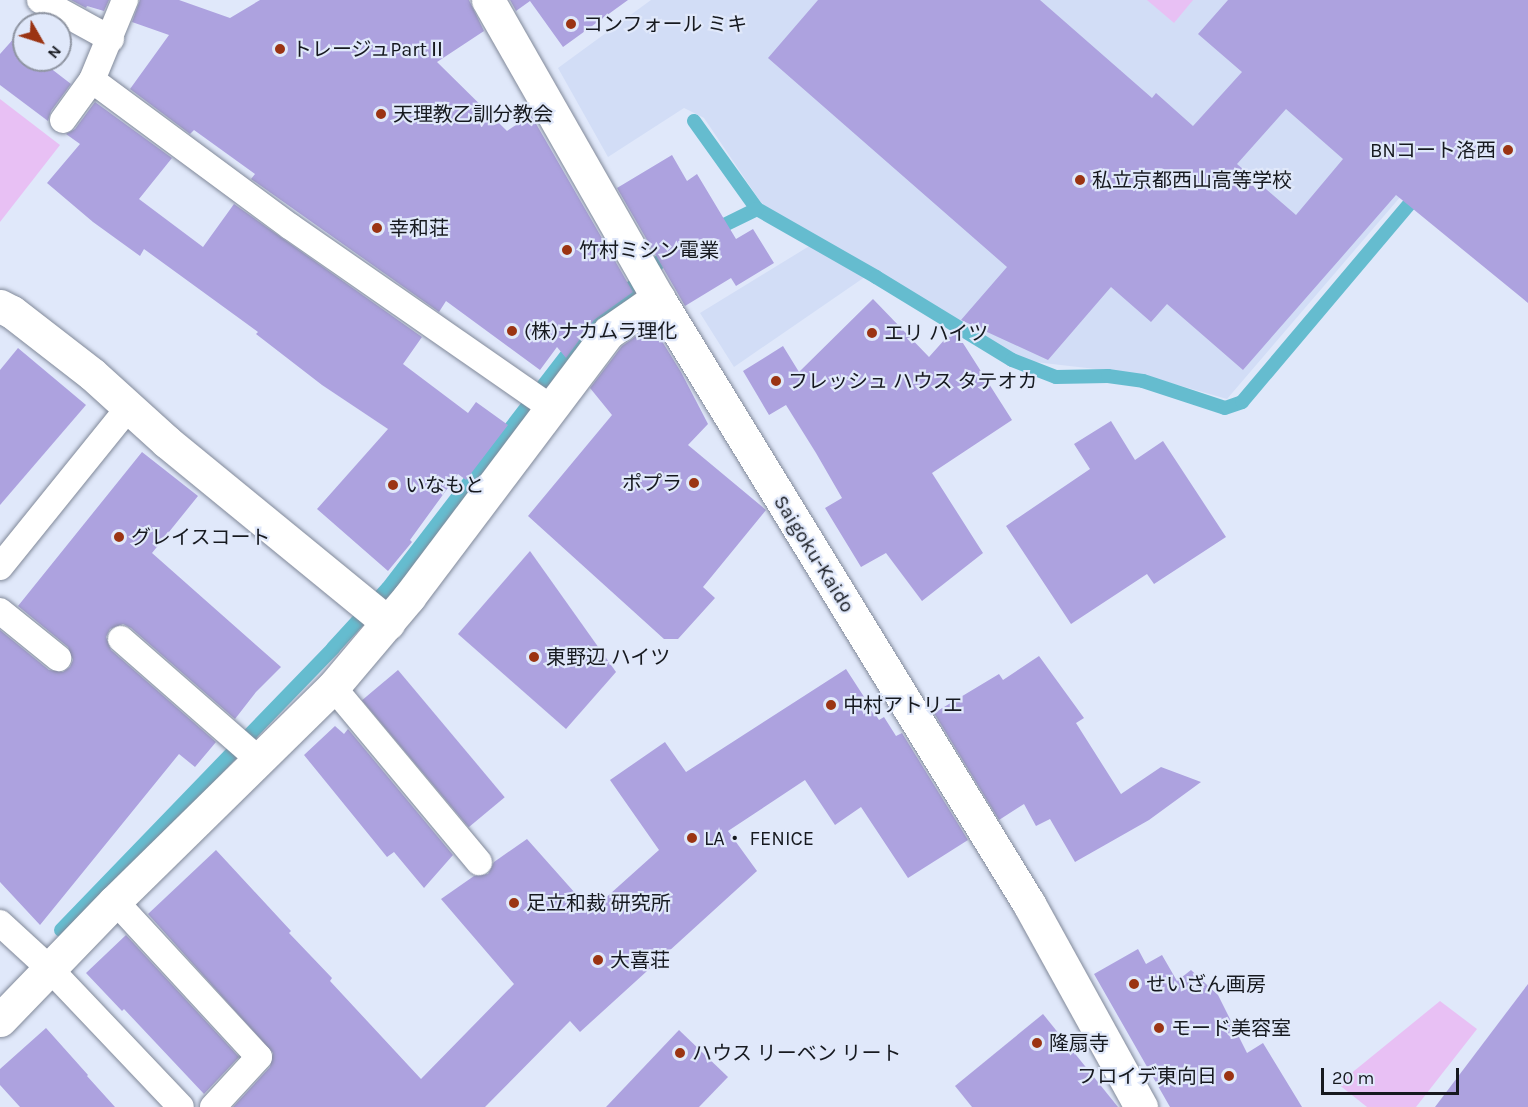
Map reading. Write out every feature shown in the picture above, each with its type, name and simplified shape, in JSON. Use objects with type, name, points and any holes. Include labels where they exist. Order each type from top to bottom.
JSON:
[{"type":"street","name":"Saigoku-Kaido","points":[[488,0],[658,298],[1029,904],[1141,1107]]},
{"type":"street","points":[[0,1020],[115,901],[333,687],[388,623],[609,332],[658,298]]},
{"type":"street","points":[[2,309],[92,375],[249,510],[388,623]]},
{"type":"lane","points":[[40,0],[111,39]]},
{"type":"lane","points":[[63,120],[92,80],[111,39],[125,0]]},
{"type":"lane","points":[[92,80],[282,220],[551,408]]},
{"type":"lane","points":[[0,567],[129,407]]},
{"type":"lane","points":[[0,611],[58,658]]},
{"type":"lane","points":[[121,639],[259,760]]},
{"type":"lane","points":[[333,687],[478,862]]},
{"type":"lane","points":[[115,901],[259,1057],[213,1107]]},
{"type":"lane","points":[[0,923],[50,969],[181,1107]]},
{"type":"shaded area","name":"私立京都西山高等学校","points":[[651,0],[1528,0],[1528,48],[1227,399],[1139,374],[1026,361],[875,270],[734,367],[700,313],[811,245],[814,237],[762,204],[704,118],[684,108],[608,157],[558,68]]},
{"type":"shaded area","points":[[1147,0],[1193,0],[1174,23]]},
{"type":"shaded area","points":[[0,99],[60,145],[0,222]]},
{"type":"shaded area","points":[[1440,1001],[1477,1029],[1416,1107],[1367,1107],[1338,1084]]},
{"type":"building","points":[[71,0],[109,0],[104,11],[87,6],[86,8]]},
{"type":"building","points":[[140,0],[179,0],[230,18],[260,0],[469,0],[484,31],[437,62],[507,131],[531,115],[633,292],[594,320],[566,358],[557,347],[540,370],[446,301],[439,312],[251,179],[255,174],[194,130],[190,134],[130,89],[169,35],[132,22]]},
{"type":"building","name":"コンフォール ミキ","points":[[510,0],[628,0],[563,47],[530,1],[516,11]]},
{"type":"building","name":"私立京都西山高等学校","points":[[818,0],[1040,0],[1152,98],[1156,93],[1193,126],[1242,72],[1198,34],[1228,0],[1528,0],[1528,303],[1396,195],[1243,370],[1167,304],[1151,322],[1111,287],[1048,360],[961,320],[1007,267],[768,58]],"holes":[[[1286,109],[1343,159],[1296,215],[1237,164]]]},
{"type":"building","points":[[12,40],[12,72],[55,72],[71,84],[51,111],[48,121],[0,85],[0,54]]},
{"type":"building","points":[[95,102],[172,158],[139,199],[203,247],[234,204],[422,337],[403,364],[468,413],[476,402],[508,425],[466,480],[458,474],[410,540],[412,542],[388,571],[317,509],[388,429],[322,385],[256,334],[258,332],[144,249],[140,256],[93,222],[47,183],[80,144],[66,134],[75,129]]},
{"type":"building","points":[[672,155],[687,181],[697,174],[736,239],[753,229],[774,263],[736,286],[731,278],[685,306],[617,188]]},
{"type":"building","points":[[873,299],[929,357],[954,329],[1012,420],[932,473],[983,553],[922,601],[886,553],[861,567],[825,508],[842,498],[816,453],[786,405],[769,415],[743,371],[783,346],[799,372]]},
{"type":"building","points":[[652,325],[681,372],[708,424],[688,445],[766,510],[703,587],[715,598],[678,639],[664,639],[528,516],[612,415],[590,388],[622,346]]},
{"type":"building","points":[[18,348],[86,405],[0,505],[0,370]]},
{"type":"building","points":[[1111,421],[1135,460],[1163,441],[1226,537],[1154,584],[1147,574],[1071,624],[1006,526],[1090,469],[1074,444]]},
{"type":"building","points":[[142,452],[198,496],[152,553],[281,667],[256,692],[235,719],[131,628],[123,624],[110,629],[106,637],[111,650],[216,742],[195,767],[179,754],[40,925],[0,882],[0,630],[49,670],[63,672],[70,667],[73,660],[68,647],[18,606]]},
{"type":"building","name":"東野辺 ハイツ","points":[[530,551],[616,672],[566,729],[458,634]]},
{"type":"building","points":[[1039,656],[1084,718],[1076,723],[1121,794],[1161,767],[1201,782],[1149,820],[1075,862],[1050,819],[1036,826],[1024,804],[999,820],[934,713],[999,674],[1003,680]]},
{"type":"building","points":[[846,669],[879,720],[884,717],[896,736],[902,733],[968,840],[908,878],[861,807],[835,825],[805,780],[728,831],[757,871],[580,1032],[570,1021],[485,1107],[233,1107],[270,1067],[273,1053],[148,914],[216,850],[332,978],[330,981],[421,1079],[514,984],[441,899],[474,876],[488,874],[494,862],[527,839],[591,911],[659,850],[610,780],[665,742],[686,772]]},
{"type":"building","points":[[398,670],[505,797],[469,827],[362,700]]},
{"type":"building","points":[[335,726],[344,734],[348,729],[453,855],[424,888],[394,852],[387,857],[304,755]]},
{"type":"building","points":[[126,935],[239,1057],[204,1094],[124,1009],[122,1011],[86,973]]},
{"type":"building","points":[[1138,949],[1146,964],[1162,955],[1177,981],[1191,970],[1218,995],[1247,1053],[1263,1043],[1302,1107],[1170,1107],[1094,974]]},
{"type":"building","points":[[1528,984],[1528,1107],[1435,1107]]},
{"type":"building","name":"隆扇寺","points":[[1043,1014],[1118,1107],[972,1107],[955,1086]]},
{"type":"building","points":[[46,1028],[115,1107],[20,1107],[0,1085],[0,1069]]},
{"type":"building","name":"ハウス リーベン リート","points":[[679,1030],[728,1077],[699,1107],[606,1107]]},
{"type":"waterway","points":[[694,121],[757,209],[876,277],[1012,360],[1056,377],[1108,376],[1143,381],[1225,408],[1242,402],[1420,191]]},
{"type":"waterway","points":[[710,232],[757,209]]},
{"type":"waterway","points":[[61,930],[388,588],[586,330],[671,251]]},
{"type":"place","name":"コンフォール ミキ","points":[[571,24]]},
{"type":"place","name":"トレージュPartⅡ","points":[[280,49]]},
{"type":"place","name":"天理教乙訓分教会","points":[[381,114]]},
{"type":"place","name":"BNコート洛西","points":[[1508,150]]},
{"type":"place","name":"私立京都西山高等学校","points":[[1080,180]]},
{"type":"place","name":"幸和荘","points":[[377,228]]},
{"type":"place","name":"竹村ミシン電業","points":[[567,250]]},
{"type":"place","name":"(株)ナカムラ理化","points":[[512,331]]},
{"type":"place","name":"エリ ハイツ","points":[[872,333]]},
{"type":"place","name":"フレッシュ ハウス タテオカ","points":[[776,381]]},
{"type":"place","name":"ポプラ","points":[[694,483]]},
{"type":"place","name":"いなもと","points":[[393,485]]},
{"type":"place","name":"グレイスコート","points":[[119,537]]},
{"type":"place","name":"東野辺 ハイツ","points":[[534,657]]},
{"type":"place","name":"中村アトリエ","points":[[831,705]]},
{"type":"place","name":"LA・ FENICE","points":[[692,838]]},
{"type":"place","name":"足立和裁 研究所","points":[[514,903]]},
{"type":"place","name":"大喜荘","points":[[598,960]]},
{"type":"place","name":"せいざん画房","points":[[1134,984]]},
{"type":"place","name":"モード美容室","points":[[1159,1028]]},
{"type":"place","name":"隆扇寺","points":[[1037,1043]]},
{"type":"place","name":"ハウス リーベン リート","points":[[680,1053]]},
{"type":"place","name":"フロイデ東向日","points":[[1229,1076]]}]
